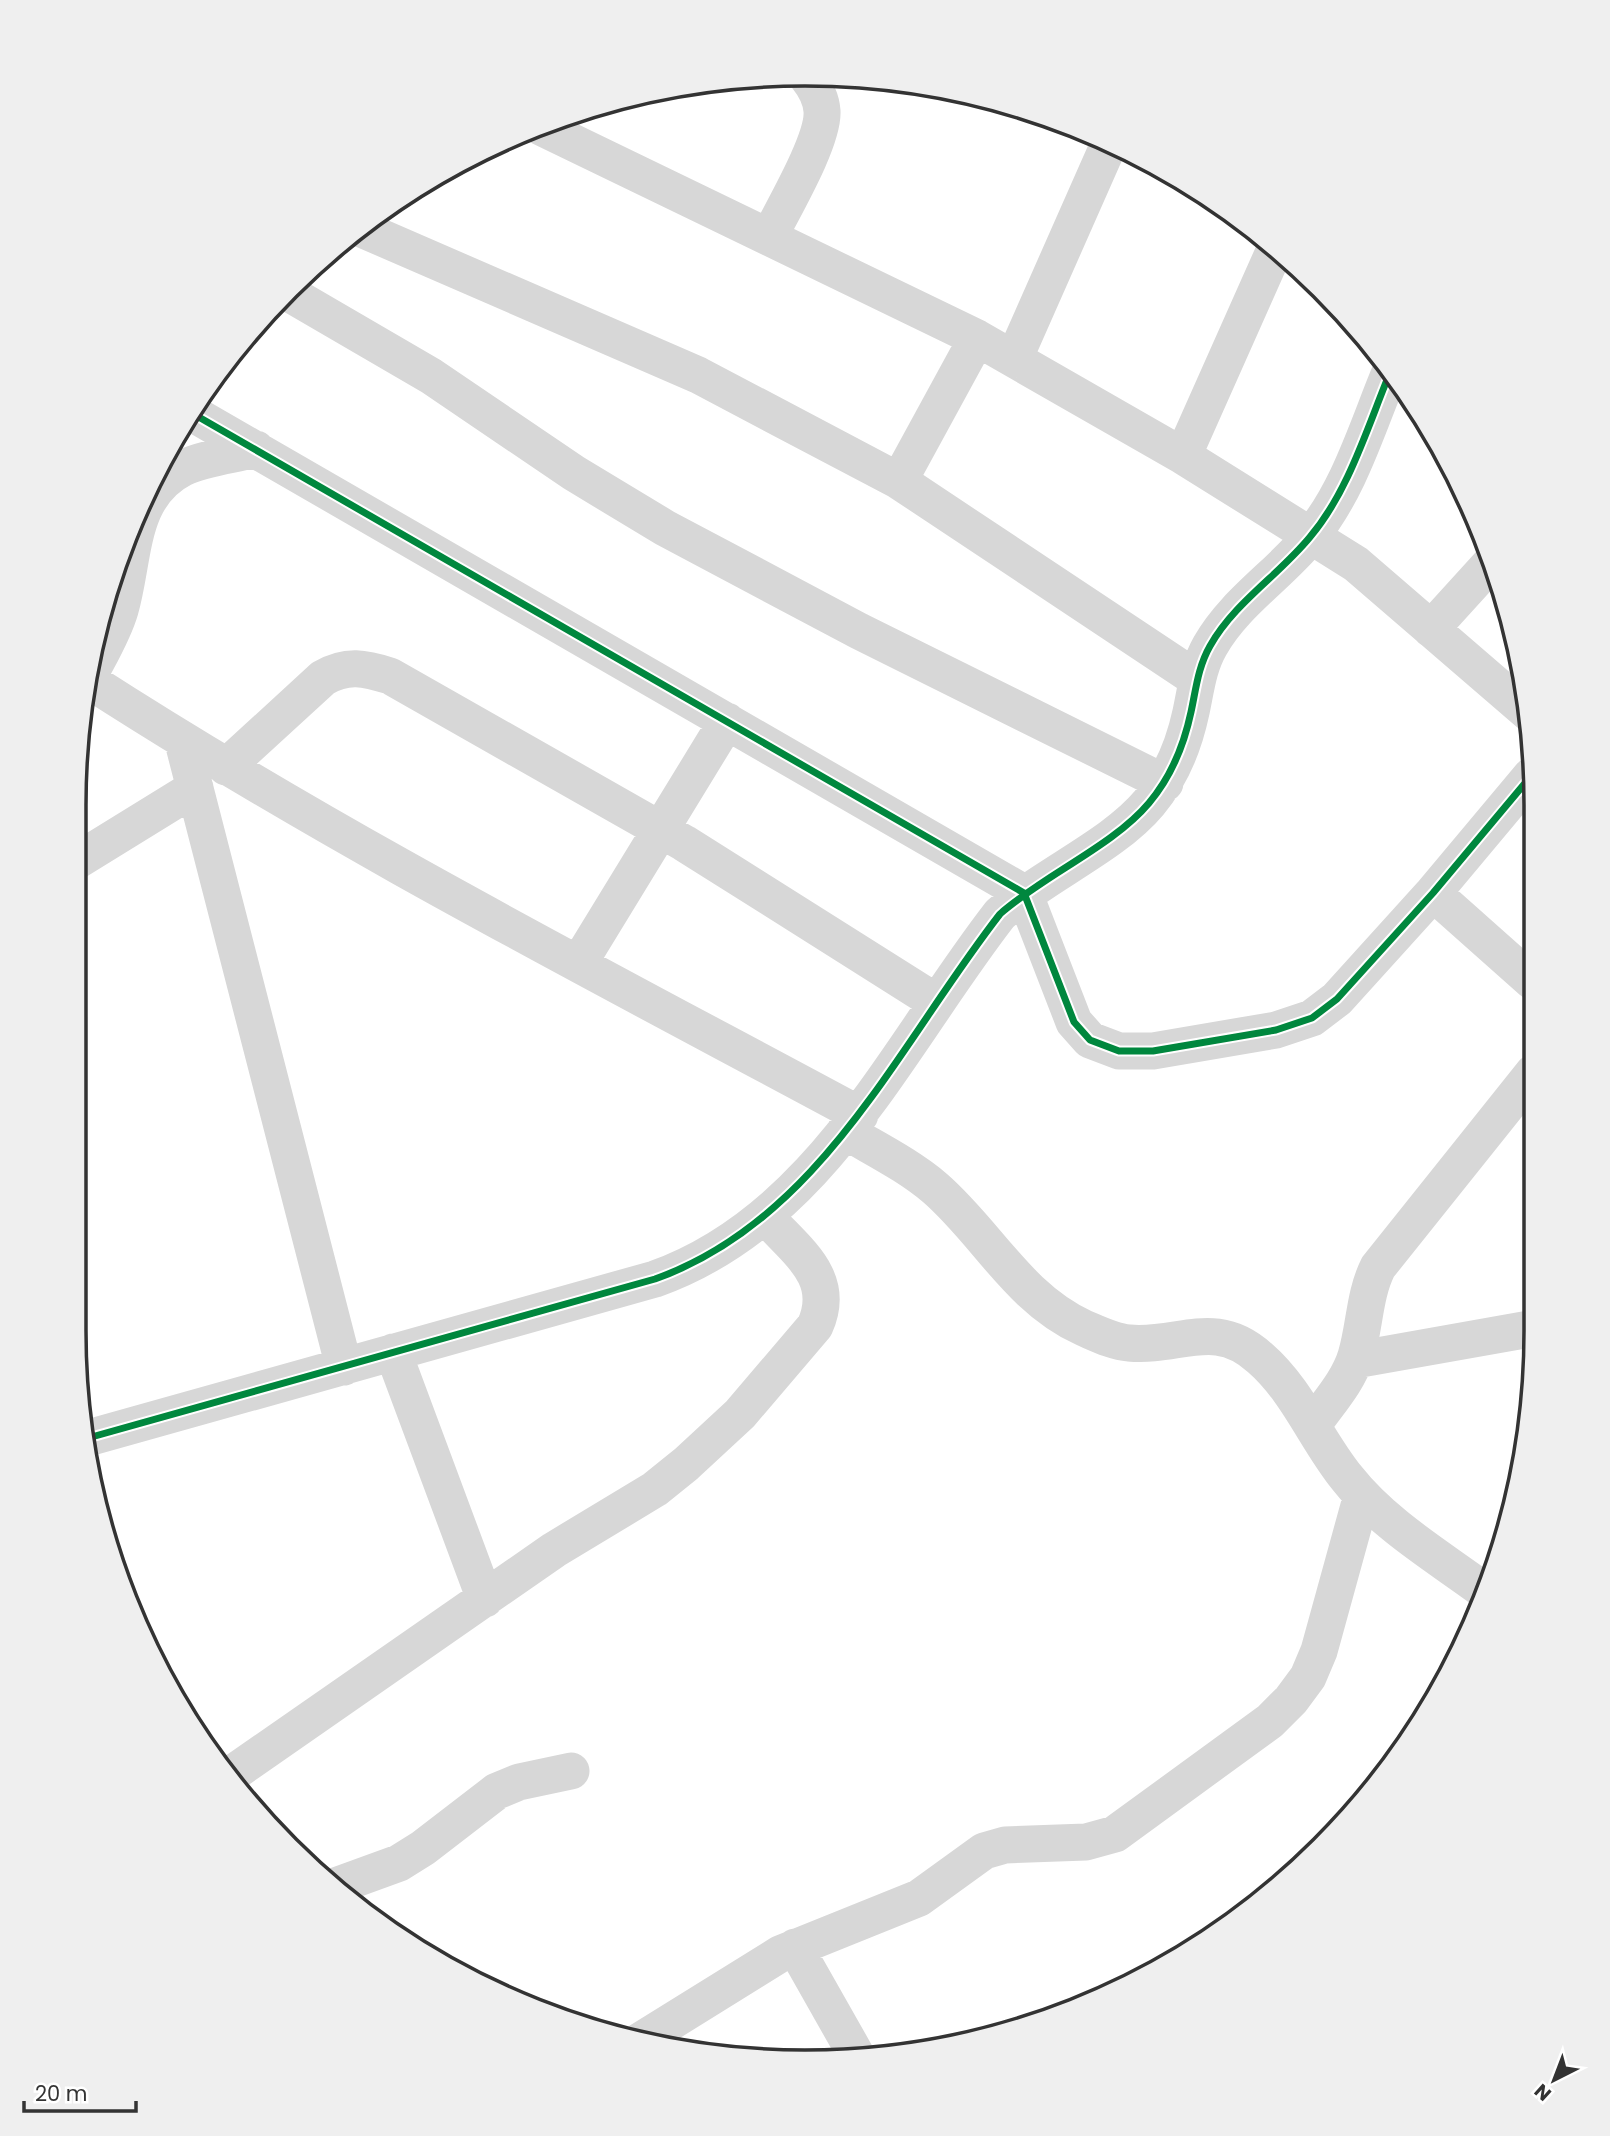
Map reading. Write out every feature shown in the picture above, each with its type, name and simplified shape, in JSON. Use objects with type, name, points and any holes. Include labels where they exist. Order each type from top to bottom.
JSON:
[{"type":"street","points":[[769,237],[817,139],[822,113],[815,86]]},
{"type":"street","points":[[552,132],[977,338],[1183,456],[1356,564],[1517,702]]},
{"type":"street","points":[[1014,359],[1106,152]]},
{"type":"street","points":[[369,232],[698,375],[899,481],[1196,679]]},
{"type":"street","points":[[1183,456],[1271,258]]},
{"type":"street","points":[[295,297],[431,376],[575,473],[665,528],[859,631],[1165,783]]},
{"type":"street","points":[[899,481],[977,338]]},
{"type":"street","points":[[94,1436],[688,1267],[766,1217],[852,1123],[1000,915],[1024,893],[1124,826],[1147,806],[1165,783],[1191,715],[1196,679],[1203,659],[1218,632],[1311,536],[1337,495],[1386,381]]},
{"type":"street","points":[[199,417],[1024,893],[1074,1022],[1090,1040],[1119,1051],[1153,1051],[1208,1042],[1276,1030],[1312,1018],[1337,999],[1433,893],[1524,785]]},
{"type":"street","points":[[160,488],[184,468],[256,449]]},
{"type":"street","points":[[105,644],[120,611],[128,562]]},
{"type":"street","points":[[1431,629],[1485,570]]},
{"type":"street","points":[[226,767],[323,678],[343,669],[368,669],[390,676],[660,830],[936,1002]]},
{"type":"street","points":[[97,685],[183,742],[338,833],[579,963],[852,1123],[934,1187],[965,1218],[1019,1283],[1081,1327],[1128,1343],[1198,1335],[1229,1339],[1261,1358],[1313,1425],[1335,1462],[1362,1495],[1385,1516],[1477,1586]]},
{"type":"street","points":[[579,963],[727,721]]},
{"type":"street","points":[[183,742],[344,1367]]},
{"type":"street","points":[[86,855],[195,788]]},
{"type":"street","points":[[1433,893],[1524,974]]},
{"type":"street","points":[[1313,1425],[1344,1382],[1355,1360],[1371,1281],[1378,1267],[1524,1084]]},
{"type":"street","points":[[236,1771],[579,1533],[655,1489],[733,1421],[815,1326],[824,1307],[822,1286],[812,1268],[766,1217]]},
{"type":"street","points":[[1355,1360],[1524,1330]]},
{"type":"street","points":[[393,1352],[485,1599]]},
{"type":"street","points":[[659,2035],[795,1947],[919,1898],[970,1857],[984,1850],[1005,1845],[1086,1842],[1115,1834],[1270,1721],[1308,1677],[1318,1651],[1362,1495]]},
{"type":"street","points":[[345,1883],[399,1863],[423,1848],[497,1791],[519,1782],[571,1771]]},
{"type":"street","points":[[795,1947],[853,2049]]},
{"type":"cycle path","points":[[94,1436],[655,1279],[713,1252],[765,1216],[810,1172],[852,1124],[1000,914],[1117,833],[1134,819],[1157,793],[1180,749],[1200,670],[1210,646],[1231,616],[1298,551],[1324,519],[1347,478],[1386,382]]},
{"type":"cycle path","points":[[199,417],[1024,893],[1074,1022],[1090,1040],[1119,1051],[1153,1051],[1276,1030],[1312,1018],[1337,999],[1433,893],[1524,785]]}]
